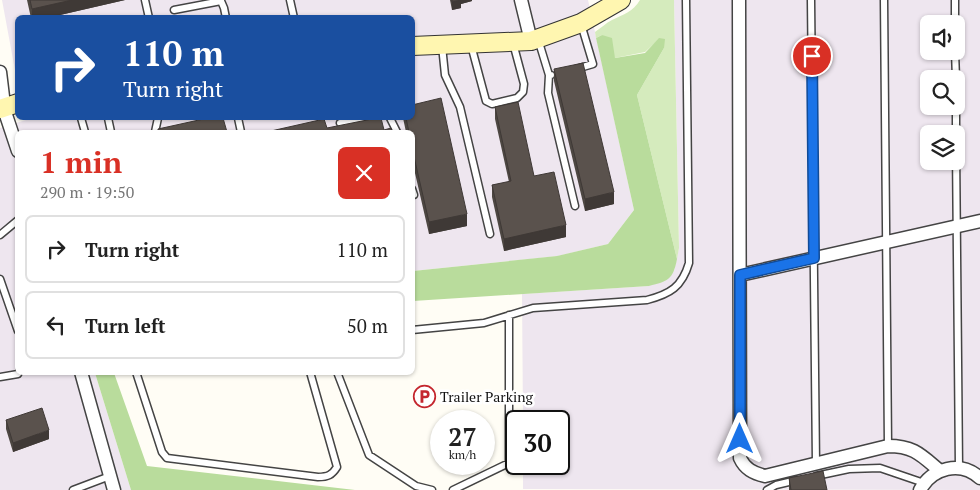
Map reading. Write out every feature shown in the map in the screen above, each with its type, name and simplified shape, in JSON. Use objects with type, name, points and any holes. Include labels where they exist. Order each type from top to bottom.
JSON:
[{"type":"main road","points":[[581,23],[603,0]]},
{"type":"main road","points":[[415,46],[534,39],[581,23],[621,0]]},
{"type":"street","points":[[521,0],[534,39]]},
{"type":"street","points":[[739,0],[740,458],[743,464],[753,473],[764,476],[888,446],[903,446],[918,452],[940,471]]},
{"type":"street","points":[[0,72],[5,104],[15,140]]},
{"type":"street","points":[[740,275],[980,221]]},
{"type":"street","points":[[82,375],[114,490]]},
{"type":"street","points":[[922,487],[940,471],[952,468],[972,472],[980,478]]},
{"type":"lane","points":[[145,0],[148,15]]},
{"type":"lane","points":[[290,0],[293,15]]},
{"type":"lane","points":[[415,330],[484,323],[533,308],[647,300],[667,293],[684,278],[689,264],[686,0]]},
{"type":"lane","points":[[812,0],[816,464]]},
{"type":"lane","points":[[884,0],[888,446]]},
{"type":"lane","points":[[955,0],[955,15]]},
{"type":"lane","points":[[174,10],[220,1],[225,15]]},
{"type":"lane","points":[[567,71],[593,64],[581,23]]},
{"type":"lane","points":[[534,39],[549,75],[548,93],[575,206]]},
{"type":"lane","points":[[471,43],[486,101],[492,104],[517,98],[523,92],[524,84],[513,41]]},
{"type":"lane","points":[[442,44],[445,76],[460,107],[490,234]]},
{"type":"lane","points":[[549,75],[558,73]]},
{"type":"lane","points":[[340,123],[354,120]]},
{"type":"lane","points":[[956,170],[959,468]]},
{"type":"lane","points":[[0,235],[15,222]]},
{"type":"lane","points":[[0,278],[15,322]]},
{"type":"lane","points":[[453,490],[509,463],[509,315]]},
{"type":"lane","points":[[0,377],[15,374]]},
{"type":"lane","points":[[137,375],[162,452],[167,458],[302,475],[328,476],[337,467],[311,375]]},
{"type":"lane","points":[[338,375],[369,455],[416,486],[432,490]]},
{"type":"lane","points":[[812,477],[849,469],[880,468],[922,487]]},
{"type":"lane","points":[[73,490],[110,476]]},
{"type":"lane","points":[[767,490],[776,485],[803,479]]},
{"type":"shaded area","points":[[2,0],[588,0],[634,210],[608,244],[558,256],[415,271],[415,130],[15,130],[15,375],[96,375],[131,490],[0,490],[0,128],[26,120],[415,120],[415,15],[15,15],[15,70]]},
{"type":"shaded area","points":[[674,0],[980,0],[980,490],[523,489],[523,475],[570,475],[570,410],[523,410],[522,294],[649,286],[674,271],[679,248]]},
{"type":"green space","points":[[640,0],[674,0],[679,248],[677,259],[637,95],[664,48],[659,39],[645,52],[615,58],[602,35],[596,38],[595,32],[610,21],[631,10]]},
{"type":"green space","points":[[602,35],[612,38],[615,58],[645,53],[659,38],[665,39],[664,48],[637,95],[677,259],[674,271],[665,281],[649,286],[415,301],[415,271],[557,256],[608,244],[634,210],[596,38]]},
{"type":"green space","points":[[96,375],[115,375],[147,466],[355,490],[131,490]]},
{"type":"building","points":[[30,0],[72,0],[32,9]]},
{"type":"building","points":[[583,63],[614,192],[585,199],[554,69]]},
{"type":"building","points":[[441,98],[467,214],[429,222],[415,161],[415,130],[409,130],[406,120],[415,120],[415,104]]},
{"type":"building","points":[[518,102],[534,176],[554,172],[566,225],[504,239],[492,185],[511,181],[495,107]]},
{"type":"building","points":[[199,120],[224,120],[226,130],[158,130]]},
{"type":"building","points":[[320,120],[324,120],[327,128],[367,120],[382,120],[384,130],[275,130]]},
{"type":"building","points":[[42,408],[49,430],[13,443],[6,420]]},
{"type":"building","points":[[823,471],[827,490],[791,490],[789,478]]},
{"type":"place","name":"Trailer Parking","points":[[424,397]]},
{"type":"route","points":[[740,439],[740,275],[814,258],[812,56]]}]
